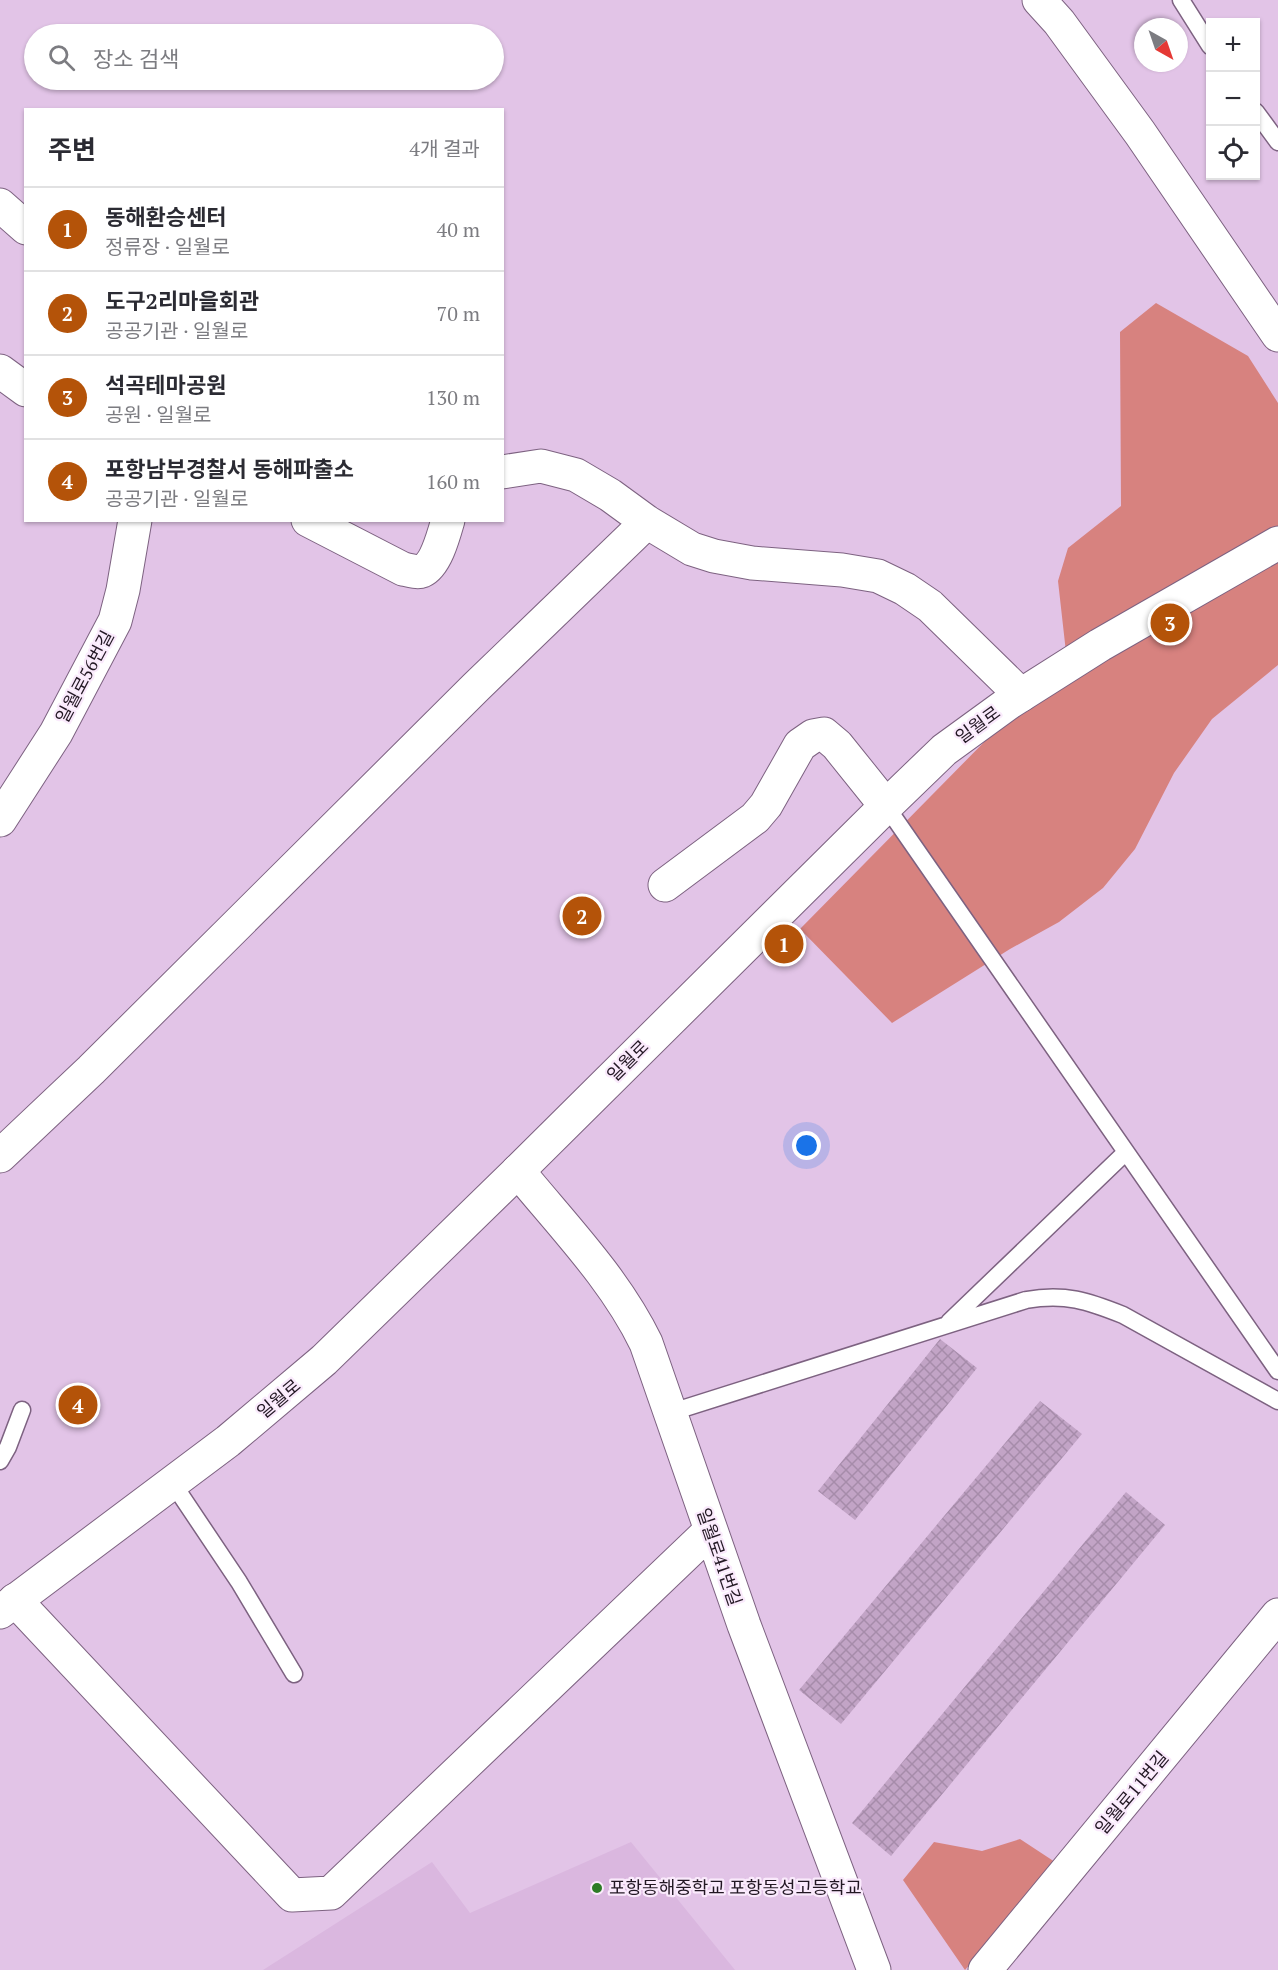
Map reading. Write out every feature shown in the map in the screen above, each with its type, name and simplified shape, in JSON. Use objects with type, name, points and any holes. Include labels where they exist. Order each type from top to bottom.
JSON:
[{"type":"street","points":[[1039,0],[1059,22],[1140,134],[1278,335]]},
{"type":"street","points":[[0,205],[24,226]]},
{"type":"street","points":[[0,371],[24,389]]},
{"type":"street","points":[[504,472],[541,466],[576,475],[692,549],[714,556],[752,563],[842,570],[878,576],[905,589],[930,606],[1021,695]]},
{"type":"street","name":"일월로56번길","points":[[0,820],[56,734],[115,621],[123,590],[135,522]]},
{"type":"street","points":[[312,522],[403,569],[413,571],[422,571],[430,564],[447,522]]},
{"type":"street","points":[[0,1156],[91,1070],[476,687],[647,522]]},
{"type":"street","name":"일월로","points":[[8,1606],[244,1428],[324,1360],[944,750],[1021,695],[1100,645],[1278,543]]},
{"type":"street","points":[[665,885],[755,818],[766,805],[800,745],[813,736],[824,734],[837,745],[886,806]]},
{"type":"street","name":"일월로41번길","points":[[518,1171],[617,1292],[633,1316],[645,1343],[710,1531],[873,1970]]},
{"type":"street","points":[[8,1606],[292,1895],[331,1893],[710,1531]]},
{"type":"street","name":"일월로11번길","points":[[985,1970],[1278,1615]]},
{"type":"lane","points":[[1181,0],[1206,40]]},
{"type":"lane","points":[[1260,117],[1278,142]]},
{"type":"lane","points":[[886,806],[1278,1371]]},
{"type":"lane","points":[[945,1326],[1126,1152]]},
{"type":"lane","points":[[669,1413],[1026,1300],[1048,1296],[1067,1297],[1101,1306],[1123,1316],[1278,1401]]},
{"type":"lane","points":[[0,1461],[22,1410]]},
{"type":"lane","points":[[172,1482],[239,1582],[294,1674]]},
{"type":"shaded area","points":[[1156,303],[1248,356],[1278,403],[1278,665],[1212,719],[1174,773],[1135,849],[1103,888],[1059,922],[1010,949],[892,1023],[800,929],[994,732],[1069,679],[1058,581],[1068,548],[1121,506],[1120,332]]},
{"type":"shaded area","points":[[1020,1839],[1055,1862],[965,1970],[903,1880],[934,1842],[982,1851]]},
{"type":"shaded area","name":"포항동해중학교 포항동성고등학교","points":[[631,1842],[735,1970],[263,1970],[432,1862],[470,1913]]},
{"type":"building","points":[[940,1339],[977,1368],[855,1520],[818,1491]]},
{"type":"building","points":[[1040,1401],[1082,1434],[841,1724],[799,1690]]},
{"type":"building","points":[[1126,1492],[1165,1525],[891,1856],[852,1823]]},
{"type":"place","name":"석곡테마공원","points":[[1170,623]]},
{"type":"place","name":"도구2리마을회관","points":[[582,916]]},
{"type":"place","name":"동해환승센터","points":[[784,944]]},
{"type":"place","name":"포항남부경찰서 동해파출소","points":[[78,1405]]},
{"type":"place","name":"포항동해중학교 포항동성고등학교","points":[[597,1888]]}]
